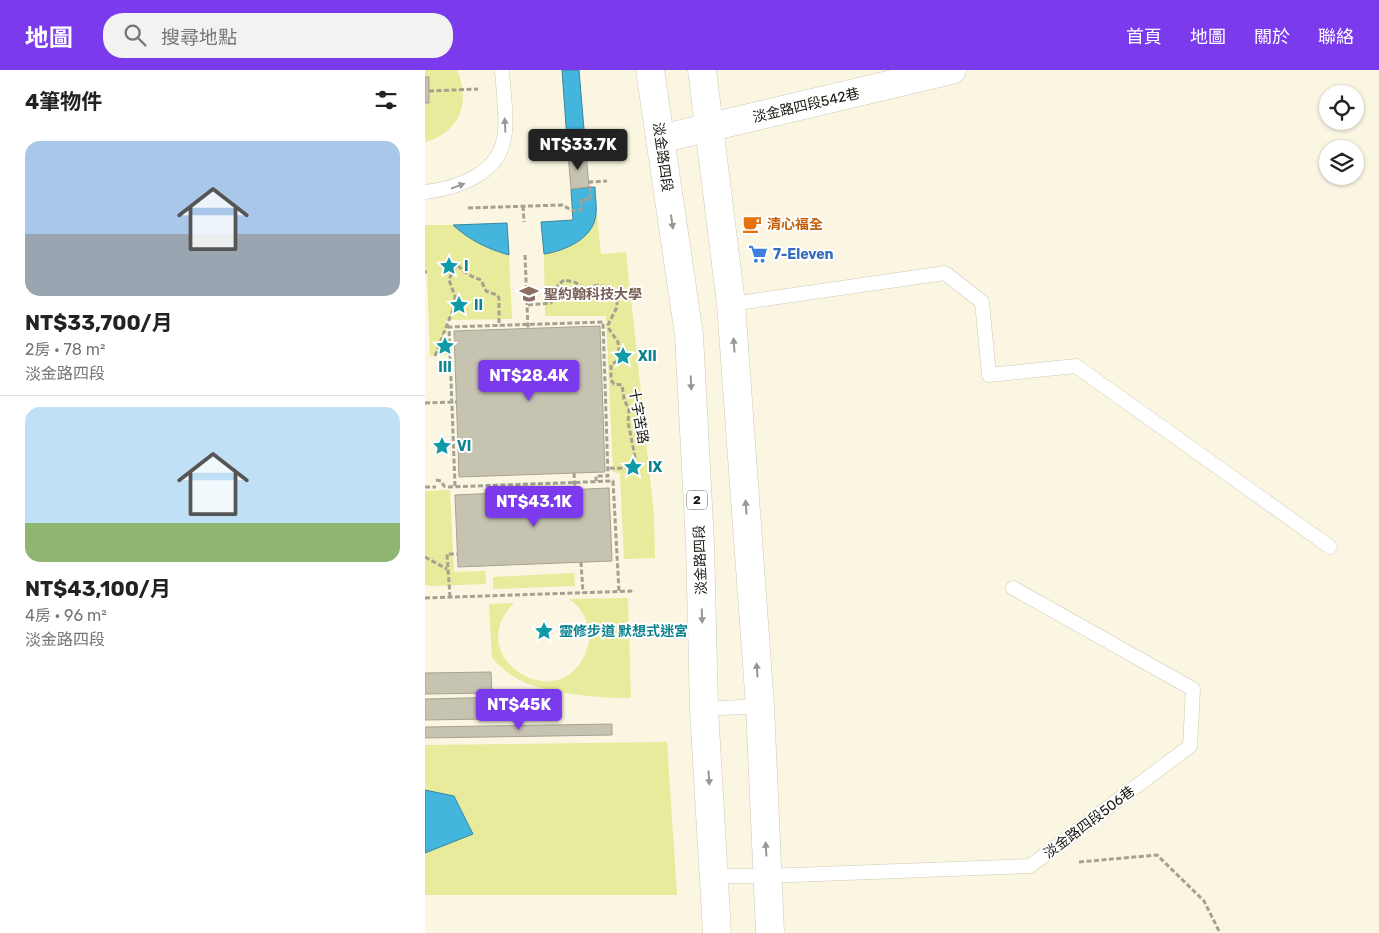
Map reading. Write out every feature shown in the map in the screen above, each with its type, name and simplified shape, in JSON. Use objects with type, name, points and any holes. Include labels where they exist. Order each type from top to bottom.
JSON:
[{"type":"main road","name":"淡金路四段","points":[[650,70],[689,335],[700,543],[704,709],[717,933]]},
{"type":"main road","points":[[702,70],[731,304],[760,706],[770,933]]},
{"type":"main road","name":"淡金路四段542巷","points":[[660,139],[941,71]]},
{"type":"lane","points":[[425,192],[446,190],[463,184],[487,169],[498,154],[505,134],[502,70]]},
{"type":"lane","points":[[731,304],[945,273],[982,302],[989,375],[1076,366],[1330,547]]},
{"type":"lane","name":"淡金路四段506巷","points":[[715,876],[767,876],[1030,866],[1190,746],[1193,689],[1013,588]]},
{"type":"lane","points":[[704,709],[760,706]]},
{"type":"path","points":[[429,90],[478,89]]},
{"type":"path","points":[[464,208],[562,205],[573,211],[581,210],[581,200],[591,199],[590,182],[607,181]]},
{"type":"path","points":[[523,206],[524,222]]},
{"type":"path","points":[[525,255],[528,327]]},
{"type":"path","points":[[435,356],[454,308],[455,296],[449,280],[458,266],[469,275],[481,280],[486,291],[497,295],[499,298],[499,326]]},
{"type":"path","name":"十字苦路","points":[[528,305],[551,303],[558,285],[564,280],[587,289],[593,285],[603,285],[617,299],[617,308],[608,325],[618,342],[620,359],[611,365],[611,380],[614,384],[622,385],[624,399],[629,410],[627,422],[635,457],[634,462],[627,468],[608,468]]},
{"type":"path","points":[[455,486],[454,402],[449,328],[528,327],[603,322],[608,476],[596,476],[596,481]]},
{"type":"path","points":[[425,403],[454,402]]},
{"type":"path","points":[[573,473],[575,490]]},
{"type":"path","points":[[436,480],[441,481],[444,486],[613,481],[619,592]]},
{"type":"path","points":[[425,488],[436,487]]},
{"type":"path","points":[[450,597],[447,554],[457,554]]},
{"type":"path","points":[[425,557],[448,570]]},
{"type":"path","points":[[581,562],[583,593]]},
{"type":"path","points":[[425,598],[635,591]]},
{"type":"path","points":[[1030,866],[1157,855],[1204,901],[1220,933]]},
{"type":"green space","points":[[425,70],[457,70],[463,93],[459,114],[454,123],[447,131],[425,142]]},
{"type":"green space","points":[[597,213],[601,254],[626,252],[654,515],[655,558],[624,559],[620,473],[613,472],[606,316],[545,316],[544,254],[558,251],[595,221]]},
{"type":"green space","points":[[425,225],[453,225],[474,241],[509,255],[512,319],[446,320],[447,355],[430,356],[427,272],[425,272]]},
{"type":"green space","points":[[450,490],[454,572],[485,571],[486,584],[425,585],[425,491]]},
{"type":"green space","points":[[574,573],[575,586],[493,589],[493,577]]},
{"type":"green space","points":[[628,598],[631,698],[588,696],[541,688],[513,676],[492,658],[489,604],[514,603],[501,623],[498,641],[505,658],[517,671],[534,679],[551,681],[568,675],[582,660],[588,645],[589,635],[586,620],[581,610],[569,599]]},
{"type":"green space","points":[[667,742],[677,895],[425,895],[425,853],[472,834],[454,796],[425,790],[425,745]]},
{"type":"water","points":[[562,70],[579,70],[586,153],[568,154]]},
{"type":"water","points":[[595,187],[596,214],[590,230],[584,237],[569,247],[544,254],[541,222],[573,220],[571,189]]},
{"type":"water","points":[[507,223],[509,255],[479,243],[453,225]]},
{"type":"water","points":[[425,790],[454,796],[473,834],[425,853]]},
{"type":"building","points":[[425,77],[429,77],[429,103],[425,103]]},
{"type":"building","points":[[586,153],[589,187],[571,189],[568,154]]},
{"type":"building","points":[[600,326],[605,472],[459,477],[454,331]]},
{"type":"building","points":[[609,488],[612,561],[458,567],[455,495]]},
{"type":"building","points":[[491,672],[492,693],[425,694],[425,673]]},
{"type":"building","points":[[549,696],[549,718],[425,720],[425,699]]},
{"type":"building","points":[[612,724],[612,735],[425,738],[425,727]]},
{"type":"place","name":"清心福全","points":[[752,224]]},
{"type":"place","name":"7-Eleven","points":[[758,254]]},
{"type":"place","name":"I","points":[[449,266]]},
{"type":"place","name":"聖約翰科技大學","points":[[529,294]]},
{"type":"place","name":"II","points":[[459,305]]},
{"type":"place","name":"III","points":[[445,346]]},
{"type":"place","name":"XII","points":[[623,356]]},
{"type":"place","name":"VI","points":[[442,446]]},
{"type":"place","name":"IX","points":[[633,467]]},
{"type":"place","name":"靈修步道 默想式迷宮","points":[[544,631]]}]
